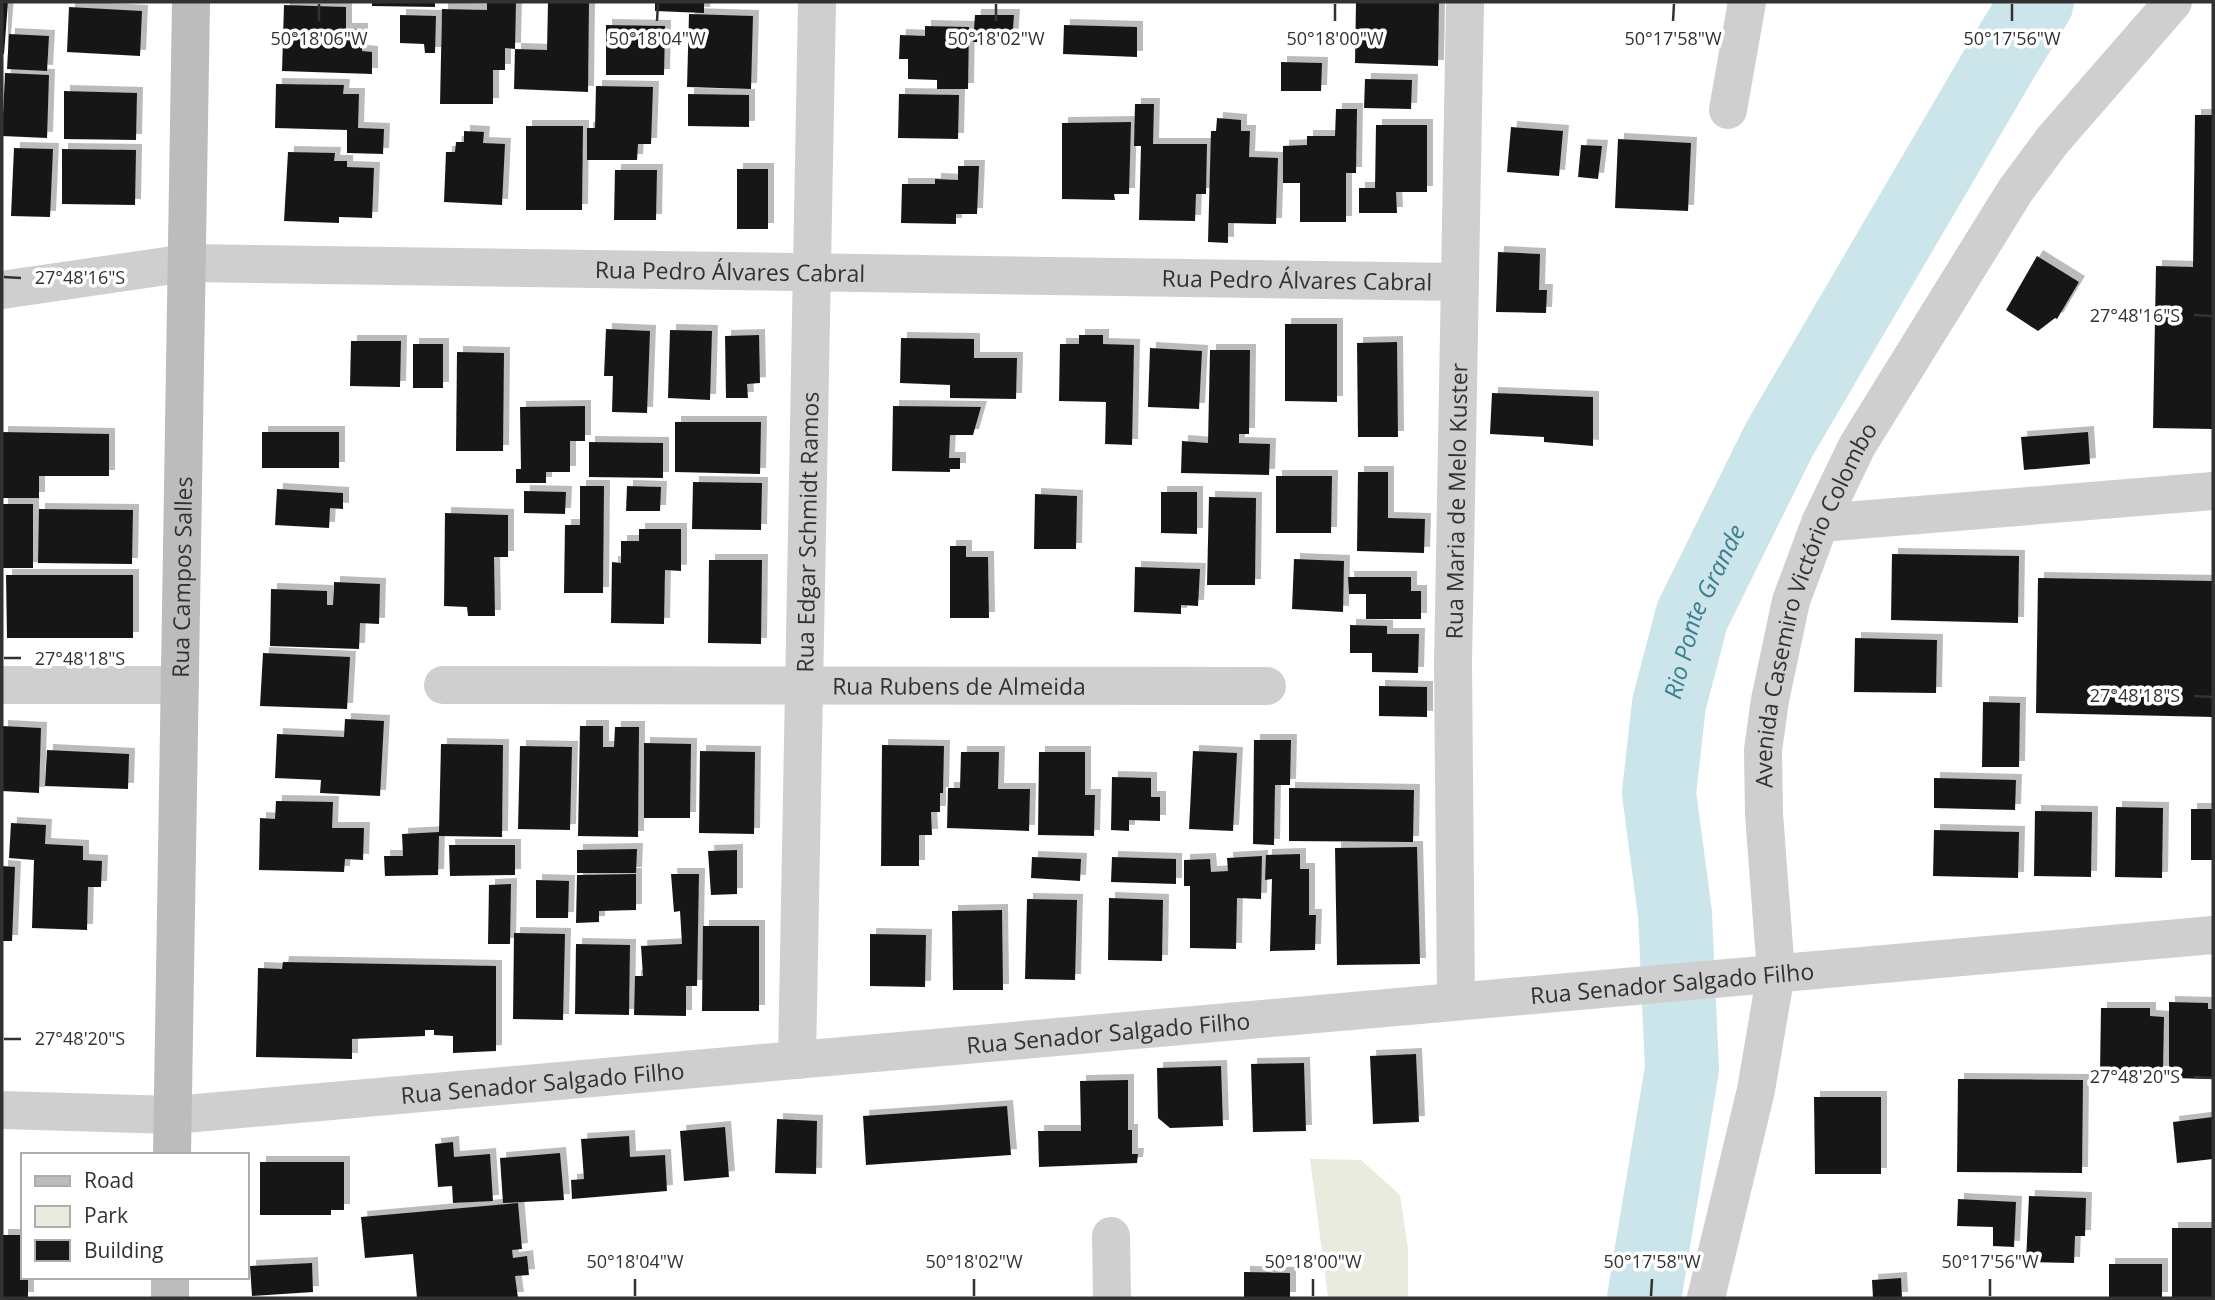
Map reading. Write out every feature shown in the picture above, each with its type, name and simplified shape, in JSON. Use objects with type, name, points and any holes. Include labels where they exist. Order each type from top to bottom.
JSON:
[{"type":"main road","name":"Rua Campos Salles","points":[[173,1153],[191,2]]},
{"type":"main road","points":[[170,1279],[170,1298]]},
{"type":"street","name":"Rua Edgar Schmidt Ramos","points":[[797,1060],[817,2]]},
{"type":"street","name":"Rua Maria de Melo Kuster","points":[[1456,1001],[1453,664],[1465,2]]},
{"type":"street","points":[[1728,110],[1747,2]]},
{"type":"street","name":"Avenida Casemiro Victório Colombo","points":[[1706,1298],[1756,1090],[1776,973],[1764,814],[1763,750],[1770,700],[1791,601],[1820,523],[1857,446],[2015,191],[2052,141],[2173,2]]},
{"type":"street","name":"Rua Pedro Álvares Cabral","points":[[2,290],[187,263],[812,270],[1459,282]]},
{"type":"street","points":[[1820,523],[2213,491]]},
{"type":"street","points":[[2,685],[180,685]]},
{"type":"street","name":"Rua Rubens de Almeida","points":[[443,685],[1267,686]]},
{"type":"street","name":"Rua Senador Salgado Filho","points":[[2,1110],[173,1115],[2213,934]]},
{"type":"street","points":[[1111,1236],[1112,1298]]},
{"type":"green space","points":[[1310,1159],[1361,1160],[1400,1195],[1408,1249],[1408,1298],[1328,1298]]},
{"type":"building","points":[[2,2],[8,2],[4,54],[2,53]]},
{"type":"building","points":[[372,2],[435,2],[435,7],[372,6]]},
{"type":"building","points":[[487,2],[516,2],[515,49],[505,48],[505,70],[493,70],[493,104],[440,104],[442,9],[487,10]]},
{"type":"building","points":[[548,2],[589,2],[588,92],[514,89],[515,49],[547,50]]},
{"type":"building","points":[[655,2],[704,2],[704,13],[655,11]]},
{"type":"building","points":[[1356,2],[1439,2],[1438,66],[1355,63]]},
{"type":"building","points":[[284,5],[346,7],[346,29],[362,29],[362,51],[372,52],[372,74],[282,71]]},
{"type":"building","points":[[69,7],[142,11],[140,56],[67,52]]},
{"type":"building","points":[[689,14],[753,16],[751,89],[687,87]]},
{"type":"building","points":[[400,15],[436,16],[435,53],[425,53],[424,44],[400,43]]},
{"type":"building","points":[[975,15],[1014,15],[1012,43],[973,42]]},
{"type":"building","points":[[606,25],[665,26],[664,75],[606,75]]},
{"type":"building","points":[[1064,25],[1137,27],[1137,57],[1063,54]]},
{"type":"building","points":[[925,26],[969,27],[968,89],[937,89],[937,80],[908,79],[908,59],[899,59],[900,35],[925,36]]},
{"type":"building","points":[[9,34],[49,36],[47,71],[7,69]]},
{"type":"building","points":[[1281,62],[1322,63],[1321,91],[1281,91]]},
{"type":"building","points":[[5,73],[49,75],[47,138],[2,136]]},
{"type":"building","points":[[1365,79],[1412,80],[1411,109],[1364,108]]},
{"type":"building","points":[[276,84],[344,85],[343,94],[359,94],[358,128],[384,129],[383,154],[347,153],[347,130],[275,128]]},
{"type":"building","points":[[596,86],[653,87],[651,144],[638,144],[637,160],[587,160],[587,128],[595,128]]},
{"type":"building","points":[[64,91],[137,93],[136,140],[64,139]]},
{"type":"building","points":[[688,94],[749,95],[749,127],[688,126]]},
{"type":"building","points":[[899,94],[959,95],[958,139],[898,138]]},
{"type":"building","points":[[1135,104],[1154,104],[1153,144],[1207,144],[1206,194],[1196,194],[1195,221],[1139,220],[1141,146],[1134,146]]},
{"type":"building","points":[[1336,109],[1357,109],[1356,173],[1346,173],[1346,222],[1300,222],[1300,183],[1283,183],[1283,146],[1307,145],[1307,136],[1335,136]]},
{"type":"building","points":[[2195,115],[2213,115],[2213,429],[2153,428],[2156,266],[2193,267]]},
{"type":"building","points":[[1217,118],[1241,120],[1241,131],[1250,131],[1249,157],[1278,158],[1276,224],[1228,223],[1228,243],[1208,242],[1211,131],[1216,131]]},
{"type":"building","points":[[1131,122],[1129,194],[1114,194],[1115,200],[1062,199],[1062,123]]},
{"type":"building","points":[[1376,125],[1427,125],[1427,192],[1396,192],[1397,213],[1359,213],[1359,188],[1375,188]]},
{"type":"building","points":[[526,126],[583,126],[582,210],[526,210]]},
{"type":"building","points":[[1511,127],[1563,131],[1559,176],[1507,172]]},
{"type":"building","points":[[464,131],[484,132],[483,143],[505,144],[502,205],[444,202],[446,152],[455,152],[456,142],[464,142]]},
{"type":"building","points":[[1618,139],[1691,143],[1688,211],[1615,208]]},
{"type":"building","points":[[1581,145],[1602,146],[1598,179],[1578,177]]},
{"type":"building","points":[[14,148],[53,149],[50,217],[11,216]]},
{"type":"building","points":[[62,149],[136,150],[135,205],[62,204]]},
{"type":"building","points":[[288,152],[335,153],[334,161],[347,161],[347,167],[374,168],[372,218],[339,217],[339,223],[284,221]]},
{"type":"building","points":[[958,166],[979,166],[977,214],[956,214],[956,224],[901,223],[902,184],[935,184],[935,179],[958,180]]},
{"type":"building","points":[[737,169],[768,169],[768,229],[737,229]]},
{"type":"building","points":[[615,170],[657,170],[656,220],[614,220]]},
{"type":"building","points":[[1498,252],[1540,254],[1539,290],[1547,290],[1546,313],[1496,312]]},
{"type":"building","points":[[2037,256],[2079,282],[2057,319],[2038,331],[2006,310]]},
{"type":"building","points":[[1285,324],[1337,324],[1337,402],[1285,401]]},
{"type":"building","points":[[606,329],[650,331],[647,413],[612,412],[613,376],[604,376]]},
{"type":"building","points":[[670,330],[712,331],[710,400],[668,398]]},
{"type":"building","points":[[759,335],[760,383],[747,384],[748,398],[726,398],[725,336]]},
{"type":"building","points":[[1079,335],[1103,335],[1103,344],[1134,345],[1132,445],[1105,444],[1106,402],[1059,401],[1060,344],[1079,344]]},
{"type":"building","points":[[901,338],[974,339],[974,358],[1017,358],[1016,399],[950,398],[950,385],[900,383]]},
{"type":"building","points":[[351,341],[401,341],[400,387],[350,386]]},
{"type":"building","points":[[1397,342],[1398,437],[1358,437],[1357,343]]},
{"type":"building","points":[[413,344],[443,344],[443,388],[413,388]]},
{"type":"building","points":[[1150,348],[1202,351],[1199,409],[1148,407]]},
{"type":"building","points":[[1210,350],[1250,350],[1249,434],[1239,434],[1239,443],[1270,444],[1269,475],[1181,473],[1182,441],[1208,443]]},
{"type":"building","points":[[457,352],[504,353],[503,451],[456,451]]},
{"type":"building","points":[[1492,393],[1593,397],[1593,446],[1544,442],[1544,437],[1490,434]]},
{"type":"building","points":[[585,406],[585,441],[570,441],[570,472],[546,472],[546,483],[516,483],[516,469],[521,469],[520,407]]},
{"type":"building","points":[[893,406],[981,407],[973,435],[950,435],[949,458],[960,458],[960,469],[950,469],[950,472],[892,471]]},
{"type":"building","points":[[675,422],[761,422],[760,474],[675,472]]},
{"type":"building","points":[[2,432],[109,434],[109,476],[39,476],[39,498],[2,498]]},
{"type":"building","points":[[262,432],[339,432],[339,468],[262,468]]},
{"type":"building","points":[[2088,432],[2090,464],[2024,470],[2021,437]]},
{"type":"building","points":[[589,442],[663,443],[663,478],[589,477]]},
{"type":"building","points":[[1358,472],[1388,472],[1388,518],[1425,519],[1424,553],[1357,551]]},
{"type":"building","points":[[1276,476],[1332,476],[1331,533],[1276,533]]},
{"type":"building","points":[[693,482],[762,483],[761,530],[692,529]]},
{"type":"building","points":[[580,486],[604,486],[603,593],[564,593],[565,525],[580,525]]},
{"type":"building","points":[[627,486],[661,487],[660,511],[626,511]]},
{"type":"building","points":[[277,489],[343,493],[343,509],[330,508],[329,528],[275,525]]},
{"type":"building","points":[[524,491],[566,492],[565,514],[524,513]]},
{"type":"building","points":[[1161,492],[1197,492],[1197,534],[1161,533]]},
{"type":"building","points":[[1035,494],[1077,496],[1076,549],[1034,549]]},
{"type":"building","points":[[1209,497],[1256,498],[1255,585],[1207,585]]},
{"type":"building","points":[[2,504],[33,504],[33,568],[2,568]]},
{"type":"building","points":[[39,509],[133,510],[132,564],[38,563]]},
{"type":"building","points":[[445,513],[508,515],[508,557],[494,557],[495,616],[468,616],[467,607],[444,606]]},
{"type":"building","points":[[639,529],[681,529],[681,571],[665,570],[664,624],[611,623],[612,562],[621,563],[621,541],[639,541]]},
{"type":"building","points":[[950,546],[966,546],[966,557],[988,557],[989,618],[950,618]]},
{"type":"building","points":[[1892,554],[2019,556],[2018,623],[1891,620]]},
{"type":"building","points":[[1294,559],[1344,561],[1343,612],[1292,609]]},
{"type":"building","points":[[709,560],[762,560],[761,644],[708,643]]},
{"type":"building","points":[[1135,567],[1200,569],[1198,606],[1181,605],[1181,614],[1134,612]]},
{"type":"building","points":[[6,575],[133,575],[133,638],[7,638]]},
{"type":"building","points":[[1348,577],[1411,577],[1411,591],[1421,591],[1421,619],[1366,619],[1366,594],[1349,594]]},
{"type":"building","points":[[2038,578],[2213,581],[2213,717],[2036,713]]},
{"type":"building","points":[[334,582],[380,584],[379,624],[360,623],[359,649],[270,646],[271,589],[327,591],[327,605],[333,605]]},
{"type":"building","points":[[1350,625],[1387,626],[1387,634],[1419,634],[1418,673],[1372,672],[1372,653],[1350,653]]},
{"type":"building","points":[[1855,638],[1937,640],[1936,693],[1854,692]]},
{"type":"building","points":[[263,653],[350,657],[347,709],[260,706]]},
{"type":"building","points":[[1379,686],[1427,687],[1427,717],[1379,716]]},
{"type":"building","points":[[1983,702],[2020,703],[2019,767],[1982,767]]},
{"type":"building","points":[[345,719],[384,721],[380,796],[320,793],[321,780],[275,778],[277,734],[344,737]]},
{"type":"building","points":[[2,726],[41,728],[39,793],[2,791]]},
{"type":"building","points":[[580,726],[603,726],[603,747],[614,747],[615,727],[639,727],[638,837],[578,836]]},
{"type":"building","points":[[1254,740],[1291,740],[1290,785],[1275,785],[1274,845],[1253,844]]},
{"type":"building","points":[[644,743],[691,744],[690,818],[644,818]]},
{"type":"building","points":[[441,744],[503,745],[502,837],[439,836],[438,875],[385,876],[384,856],[403,856],[402,834],[439,832]]},
{"type":"building","points":[[882,745],[944,746],[940,812],[931,812],[932,835],[919,835],[919,866],[881,866]]},
{"type":"building","points":[[520,746],[572,747],[570,830],[518,829]]},
{"type":"building","points":[[47,750],[129,754],[128,789],[45,786]]},
{"type":"building","points":[[700,751],[755,752],[754,834],[699,833]]},
{"type":"building","points":[[1193,751],[1237,753],[1233,831],[1189,829]]},
{"type":"building","points":[[961,752],[999,752],[998,789],[1030,789],[1029,831],[947,828],[948,788],[960,788]]},
{"type":"building","points":[[1039,752],[1085,752],[1085,795],[1095,795],[1094,836],[1038,835]]},
{"type":"building","points":[[1112,777],[1151,778],[1151,797],[1160,797],[1160,821],[1129,820],[1129,831],[1111,830]]},
{"type":"building","points":[[1934,778],[2016,780],[2015,810],[1934,808]]},
{"type":"building","points":[[1289,788],[1414,790],[1413,842],[1289,841]]},
{"type":"building","points":[[276,801],[333,802],[332,828],[364,828],[363,860],[345,859],[344,872],[259,870],[260,818],[275,819]]},
{"type":"building","points":[[2116,807],[2163,808],[2162,878],[2115,877]]},
{"type":"building","points":[[2191,809],[2213,809],[2213,860],[2191,860]]},
{"type":"building","points":[[2035,811],[2092,812],[2091,877],[2034,876]]},
{"type":"building","points":[[11,823],[46,825],[45,844],[83,846],[83,860],[102,861],[101,887],[88,887],[87,930],[32,928],[34,860],[9,858]]},
{"type":"building","points":[[1934,830],[2019,832],[2018,878],[1933,876]]},
{"type":"building","points":[[449,845],[515,845],[515,875],[450,876]]},
{"type":"building","points":[[1417,847],[1420,964],[1337,965],[1335,848]]},
{"type":"building","points":[[637,849],[636,873],[577,873],[577,850]]},
{"type":"building","points":[[737,850],[737,894],[711,895],[708,851]]},
{"type":"building","points":[[1300,854],[1300,869],[1309,869],[1309,915],[1316,915],[1315,950],[1270,951],[1272,879],[1265,880],[1266,855]]},
{"type":"building","points":[[1262,856],[1261,899],[1237,898],[1236,949],[1190,948],[1190,886],[1184,886],[1184,860],[1210,859],[1211,872],[1228,871],[1227,858]]},
{"type":"building","points":[[1032,857],[1081,859],[1080,881],[1031,878]]},
{"type":"building","points":[[1112,857],[1176,859],[1176,884],[1111,882]]},
{"type":"building","points":[[2,866],[15,867],[12,941],[2,941]]},
{"type":"building","points":[[636,874],[636,910],[599,911],[599,922],[576,923],[577,875]]},
{"type":"building","points":[[671,874],[699,874],[697,986],[686,986],[686,1016],[634,1015],[635,976],[643,976],[641,946],[682,944],[680,911],[674,912]]},
{"type":"building","points":[[536,880],[569,881],[568,918],[536,918]]},
{"type":"building","points":[[511,884],[510,944],[488,944],[489,885]]},
{"type":"building","points":[[1109,898],[1163,900],[1162,961],[1108,960]]},
{"type":"building","points":[[1027,899],[1077,900],[1075,980],[1025,979]]},
{"type":"building","points":[[1002,910],[1003,990],[953,990],[952,911]]},
{"type":"building","points":[[703,926],[759,926],[759,1011],[702,1011]]},
{"type":"building","points":[[514,933],[565,934],[563,1020],[513,1019]]},
{"type":"building","points":[[870,934],[926,935],[925,987],[870,986]]},
{"type":"building","points":[[576,944],[630,945],[629,1015],[575,1014]]},
{"type":"building","points":[[283,962],[496,966],[496,1051],[453,1053],[453,1036],[434,1035],[434,1030],[425,1030],[425,1036],[352,1039],[352,1059],[256,1057],[258,968],[282,969]]},
{"type":"building","points":[[2169,1002],[2208,1003],[2208,1009],[2213,1009],[2213,1079],[2169,1078]]},
{"type":"building","points":[[2101,1008],[2150,1008],[2150,1016],[2164,1017],[2163,1072],[2100,1072]]},
{"type":"building","points":[[1416,1054],[1419,1122],[1373,1124],[1370,1056]]},
{"type":"building","points":[[1304,1063],[1306,1131],[1253,1132],[1251,1064]]},
{"type":"building","points":[[1221,1066],[1223,1126],[1170,1128],[1158,1118],[1157,1068]]},
{"type":"building","points":[[1958,1079],[2083,1080],[2082,1173],[1957,1172]]},
{"type":"building","points":[[1128,1080],[1128,1130],[1132,1130],[1132,1154],[1138,1154],[1137,1163],[1039,1167],[1038,1131],[1081,1131],[1080,1081]]},
{"type":"building","points":[[1814,1097],[1881,1097],[1881,1174],[1815,1174]]},
{"type":"building","points":[[1007,1106],[1011,1155],[866,1165],[863,1116]]},
{"type":"building","points":[[2213,1117],[2213,1159],[2177,1163],[2173,1122]]},
{"type":"building","points":[[777,1119],[817,1121],[816,1174],[775,1173]]},
{"type":"building","points":[[725,1127],[729,1177],[684,1181],[680,1131]]},
{"type":"building","points":[[629,1136],[630,1157],[665,1155],[667,1191],[572,1199],[571,1180],[584,1179],[581,1139]]},
{"type":"building","points":[[453,1142],[454,1157],[490,1154],[493,1201],[453,1203],[452,1186],[438,1187],[435,1144]]},
{"type":"building","points":[[560,1153],[564,1200],[503,1203],[500,1158]]},
{"type":"building","points":[[260,1162],[344,1162],[344,1210],[331,1210],[331,1215],[260,1215]]},
{"type":"building","points":[[2029,1196],[2086,1198],[2085,1236],[2075,1236],[2074,1263],[2026,1262]]},
{"type":"building","points":[[1958,1199],[2016,1202],[2014,1247],[1993,1246],[1993,1227],[1957,1226]]},
{"type":"building","points":[[518,1203],[522,1249],[512,1250],[513,1258],[527,1256],[529,1275],[515,1276],[518,1298],[417,1298],[413,1254],[365,1258],[361,1217]]},
{"type":"building","points":[[2172,1228],[2213,1228],[2213,1298],[2172,1298]]},
{"type":"building","points":[[2,1235],[21,1235],[21,1279],[28,1279],[28,1298],[2,1298]]},
{"type":"building","points":[[312,1263],[313,1292],[252,1296],[250,1266]]},
{"type":"building","points":[[2109,1264],[2162,1264],[2162,1298],[2109,1298]]},
{"type":"building","points":[[1244,1272],[1290,1273],[1290,1298],[1244,1298]]},
{"type":"building","points":[[1901,1278],[1902,1298],[1873,1298],[1872,1280]]},
{"type":"waterway","name":"Rio Ponte Grande","points":[[1644,1298],[1682,1069],[1675,914],[1659,793],[1669,704],[1692,616],[1779,440],[2037,2]]}]
